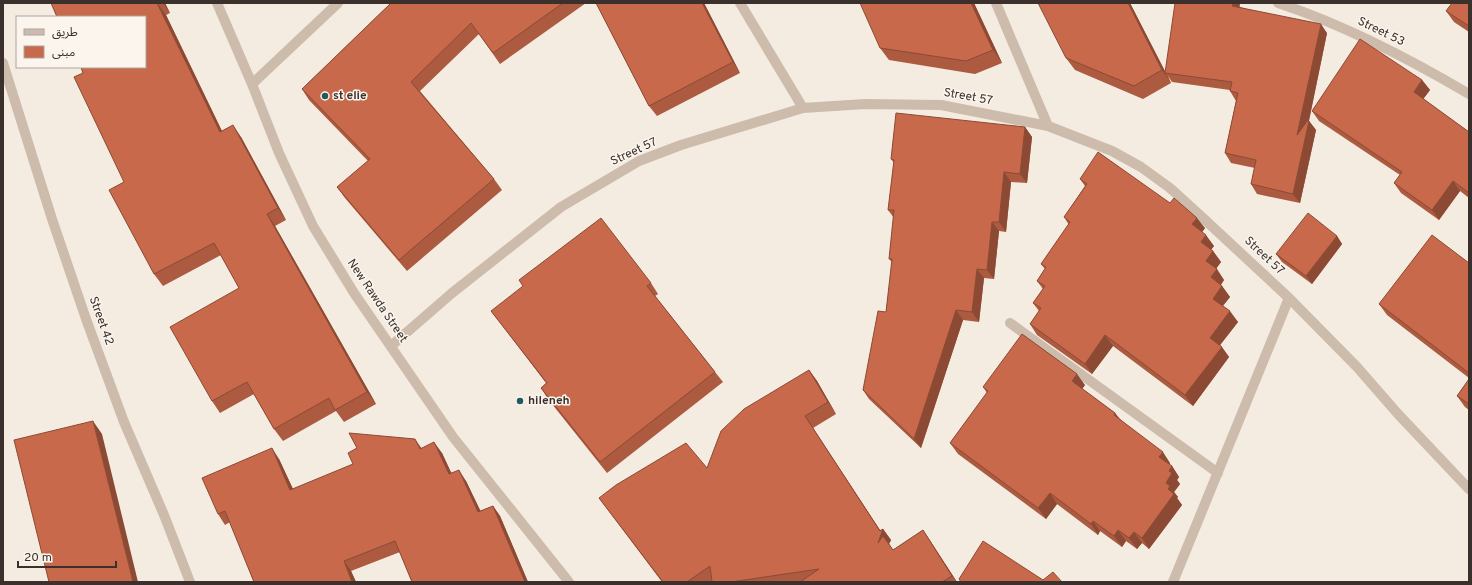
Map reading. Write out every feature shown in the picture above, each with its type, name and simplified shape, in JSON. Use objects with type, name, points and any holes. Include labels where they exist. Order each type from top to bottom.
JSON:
[{"type":"street","name":"New Rawda Street","points":[[217,3],[252,84],[279,153],[313,226],[354,293],[453,437],[569,582]]},
{"type":"street","points":[[252,84],[338,3]]},
{"type":"street","points":[[740,3],[803,108]]},
{"type":"street","points":[[996,3],[1048,126]]},
{"type":"street","name":"Street 53","points":[[1278,3],[1366,37],[1469,94]]},
{"type":"street","name":"Street 42","points":[[3,63],[52,219],[86,319],[124,422],[164,515],[190,582]]},
{"type":"street","name":"Street 57","points":[[391,346],[452,293],[562,207],[639,161],[681,145],[803,108],[865,104],[941,105],[1048,126],[1112,151],[1141,167],[1170,188],[1289,298],[1352,362],[1469,490]]},
{"type":"street","points":[[1174,582],[1289,298]]},
{"type":"street","points":[[1010,323],[1218,473]]},
{"type":"building","points":[[51,3],[157,3],[220,132],[233,125],[278,208],[267,214],[367,392],[335,410],[329,398],[274,429],[247,382],[212,401],[170,327],[239,288],[214,243],[154,274],[109,190],[124,182],[74,77],[83,73],[81,68],[146,68],[146,16],[57,16]]},
{"type":"building","points":[[391,3],[563,3],[493,53],[471,23],[411,82],[494,179],[399,260],[337,187],[370,159],[302,89]]},
{"type":"building","points":[[596,3],[702,3],[733,62],[649,106]]},
{"type":"building","points":[[860,3],[971,3],[993,50],[966,61],[880,48]]},
{"type":"building","points":[[1038,3],[1128,3],[1162,70],[1134,86],[1066,58]]},
{"type":"building","points":[[1175,3],[1233,3],[1232,6],[1321,24],[1297,135],[1308,120],[1293,194],[1251,184],[1256,160],[1225,153],[1238,93],[1230,91],[1232,82],[1165,73]]},
{"type":"building","points":[[1452,3],[1469,3],[1469,26],[1446,11]]},
{"type":"building","points":[[1360,39],[1422,80],[1414,92],[1469,132],[1469,193],[1453,181],[1432,210],[1394,183],[1402,172],[1312,111]]},
{"type":"building","points":[[896,113],[1025,127],[1020,174],[1004,172],[999,222],[992,222],[987,270],[977,269],[972,312],[956,310],[914,439],[863,390],[878,311],[886,312],[892,259],[889,259],[894,210],[888,210],[894,160],[891,159]]},
{"type":"building","points":[[1098,152],[1170,203],[1174,198],[1197,218],[1192,224],[1206,235],[1201,242],[1213,251],[1206,261],[1217,269],[1211,277],[1222,286],[1213,299],[1230,311],[1210,338],[1222,347],[1185,395],[1105,335],[1085,364],[1030,324],[1041,308],[1033,303],[1045,286],[1037,281],[1046,267],[1041,264],[1070,222],[1064,217],[1087,184],[1080,179]]},
{"type":"building","points":[[1308,213],[1337,236],[1306,276],[1276,254]]},
{"type":"building","points":[[601,218],[651,283],[647,286],[715,372],[600,462],[541,388],[547,383],[491,311],[523,286],[519,280]]},
{"type":"building","points":[[1432,235],[1469,263],[1469,373],[1379,304]]},
{"type":"building","points":[[1022,334],[1077,374],[1072,381],[1115,413],[1114,415],[1163,452],[1159,457],[1172,466],[1169,471],[1172,473],[1166,483],[1170,486],[1168,489],[1174,494],[1142,538],[1134,532],[1129,538],[1118,530],[1114,536],[1093,521],[1091,524],[1050,493],[1038,508],[950,443],[988,391],[983,387]]},
{"type":"building","points":[[809,370],[828,402],[805,416],[880,531],[883,529],[878,543],[883,536],[893,550],[923,530],[952,576],[942,582],[800,582],[819,569],[731,582],[712,582],[710,566],[687,582],[663,582],[599,498],[616,485],[686,443],[707,468],[721,431],[744,409]]},
{"type":"building","points":[[1469,379],[1469,404],[1457,396]]},
{"type":"building","points":[[93,421],[133,582],[49,582],[14,440]]},
{"type":"building","points":[[349,433],[415,439],[420,449],[434,442],[449,474],[459,470],[478,512],[493,506],[525,582],[412,582],[395,541],[344,561],[352,582],[254,582],[225,511],[218,514],[202,478],[272,448],[290,490],[353,464],[348,453],[357,448]]},
{"type":"building","points":[[983,541],[1043,580],[1053,572],[1062,582],[961,582],[959,579]]},
{"type":"place","name":"st elie","points":[[325,96]]},
{"type":"place","name":"hileneh","points":[[520,401]]}]
